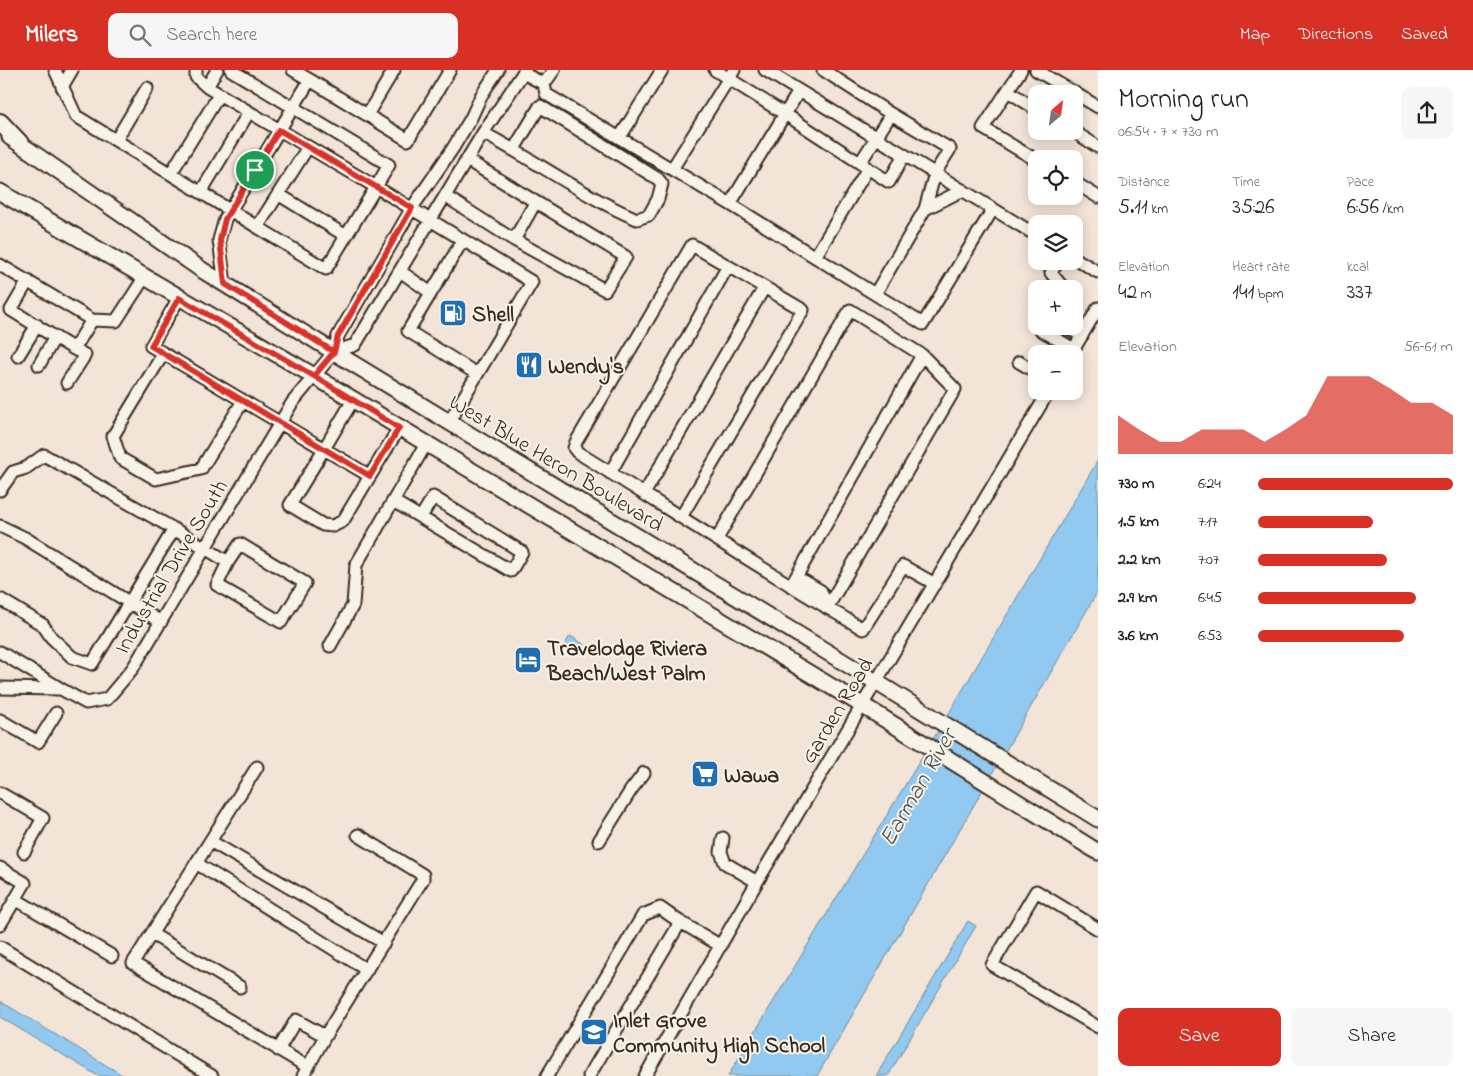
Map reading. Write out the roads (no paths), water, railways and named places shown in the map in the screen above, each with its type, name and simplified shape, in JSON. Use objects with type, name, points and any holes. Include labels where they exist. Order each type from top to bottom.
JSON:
[{"type":"highway","points":[[0,122],[20,143]]},
{"type":"main road","name":"West Blue Heron Boulevard","points":[[0,131],[178,254],[225,284],[1098,819]]},
{"type":"main road","points":[[0,192],[314,376],[862,705],[1098,852]]},
{"type":"street","points":[[55,70],[76,116],[326,269],[389,165],[231,70]]},
{"type":"street","points":[[62,87],[72,70]]},
{"type":"street","points":[[196,70],[196,77],[219,95],[412,208],[532,282],[449,422]]},
{"type":"street","points":[[207,87],[218,70]]},
{"type":"street","points":[[293,70],[408,140],[450,70]]},
{"type":"street","points":[[334,352],[338,336],[412,208],[453,148],[471,118],[481,96],[498,70]]},
{"type":"street","points":[[544,84],[554,70]]},
{"type":"street","points":[[620,137],[662,70]]},
{"type":"street","points":[[715,70],[731,74],[785,114],[889,182],[904,155]]},
{"type":"street","points":[[765,70],[784,75],[799,91],[1028,230]]},
{"type":"street","points":[[823,70],[950,149],[935,173],[925,210],[875,294]]},
{"type":"street","points":[[1021,70],[983,128],[1028,155]]},
{"type":"street","points":[[1036,70],[1098,106]]},
{"type":"street","points":[[334,352],[355,345],[483,133],[524,71],[544,84],[546,94],[620,137],[924,324],[993,209]]},
{"type":"street","points":[[367,115],[388,72]]},
{"type":"street","points":[[672,169],[731,74]]},
{"type":"street","points":[[225,284],[220,240],[225,219],[310,80]]},
{"type":"street","points":[[116,140],[147,88]]},
{"type":"street","points":[[730,204],[799,91]]},
{"type":"street","points":[[1008,91],[1028,104]]},
{"type":"street","points":[[171,173],[219,95]]},
{"type":"street","points":[[483,133],[514,149],[612,208],[637,219],[649,215],[658,199],[662,184],[658,179],[540,106],[514,149]]},
{"type":"street","points":[[201,192],[249,112]]},
{"type":"street","points":[[816,257],[864,166],[876,138],[891,114]]},
{"type":"street","points":[[1083,138],[1098,147]]},
{"type":"street","points":[[258,226],[308,147]]},
{"type":"street","points":[[445,196],[514,240],[606,290],[626,257],[467,160]]},
{"type":"street","points":[[1083,188],[1098,197]]},
{"type":"street","points":[[925,210],[963,190]]},
{"type":"street","points":[[278,194],[346,236]]},
{"type":"street","points":[[514,240],[535,203]]},
{"type":"street","points":[[463,240],[408,331],[477,374]]},
{"type":"street","points":[[681,517],[803,310],[692,245],[574,448],[577,452],[610,473],[791,586]]},
{"type":"street","points":[[1083,263],[1098,272]]},
{"type":"street","points":[[0,265],[92,320],[116,321],[144,278]]},
{"type":"street","points":[[610,473],[728,266]]},
{"type":"street","points":[[1053,270],[1051,273],[1057,280]]},
{"type":"street","points":[[400,271],[431,293]]},
{"type":"street","points":[[28,281],[11,310],[85,355],[68,383]]},
{"type":"street","points":[[644,494],[764,288]]},
{"type":"street","points":[[179,298],[151,346],[370,476]]},
{"type":"street","points":[[1076,345],[1098,308]]},
{"type":"street","points":[[717,539],[850,310],[922,354],[955,389],[827,608]]},
{"type":"street","points":[[74,349],[92,320]]},
{"type":"street","points":[[18,356],[36,325]]},
{"type":"street","points":[[1048,335],[1063,345]]},
{"type":"street","points":[[39,364],[55,337]]},
{"type":"street","name":"Industrial Drive South","points":[[0,652],[86,703],[107,699],[133,668],[292,403],[334,352]]},
{"type":"street","points":[[163,354],[113,436],[120,458],[156,480],[201,469],[243,401]]},
{"type":"street","points":[[791,586],[922,354]]},
{"type":"street","points":[[1020,362],[1028,367]]},
{"type":"street","points":[[352,400],[290,505],[306,515],[323,525],[333,526],[343,521],[399,428]]},
{"type":"street","name":"Garden Road","points":[[645,1076],[757,882],[1044,400]]},
{"type":"street","points":[[330,646],[353,605],[356,565],[426,444]]},
{"type":"street","points":[[0,490],[13,472],[26,468],[44,455],[228,562]]},
{"type":"street","points":[[393,500],[421,517],[511,571],[522,552],[433,497],[421,517]]},
{"type":"street","points":[[0,526],[25,538],[161,622]]},
{"type":"street","points":[[0,599],[43,624],[51,636],[72,657],[92,664],[174,529]]},
{"type":"street","points":[[240,544],[305,584],[281,622],[217,585],[228,562],[240,544]]},
{"type":"street","points":[[791,586],[804,581],[821,591],[827,608],[863,629],[903,566],[935,584]]},
{"type":"street","points":[[0,688],[60,689]]},
{"type":"street","points":[[0,720],[38,742],[56,713]]},
{"type":"street","points":[[257,767],[133,963],[278,1050],[305,1072],[424,875],[358,834]]},
{"type":"street","points":[[600,841],[631,790],[644,773]]},
{"type":"street","points":[[0,793],[44,818],[24,852]]},
{"type":"street","points":[[723,838],[721,852],[725,863],[757,882]]},
{"type":"street","points":[[210,841],[384,943]]},
{"type":"street","points":[[196,863],[367,970]]},
{"type":"street","points":[[0,868],[25,882],[15,899],[3,912],[0,925]]},
{"type":"street","points":[[1097,1024],[992,965],[1036,892],[1098,929]]},
{"type":"street","points":[[15,899],[112,956]]},
{"type":"street","points":[[547,1076],[643,915],[660,908],[721,946]]},
{"type":"street","points":[[589,1076],[678,926],[677,920]]},
{"type":"street","points":[[152,934],[240,986]]},
{"type":"street","points":[[0,947],[212,1076]]},
{"type":"street","points":[[278,1050],[296,1020],[325,1036]]},
{"type":"water","name":"Earman River","points":[[1098,460],[1098,591],[817,1076],[728,1076],[952,708]]},
{"type":"water","points":[[570,636],[585,645],[579,653],[565,644]]},
{"type":"water","points":[[968,921],[976,926],[888,1076],[876,1076]]},
{"type":"water","points":[[0,1001],[124,1076],[98,1076],[0,1017]]},
{"type":"place","name":"Shell","points":[[453,313]]},
{"type":"place","name":"Wendy's","points":[[529,365]]},
{"type":"place","name":"Travelodge Riviera Beach/West Palm","points":[[528,660]]},
{"type":"place","name":"Wawa","points":[[705,774]]},
{"type":"place","name":"Inlet Grove Community High School","points":[[594,1032]]}]
